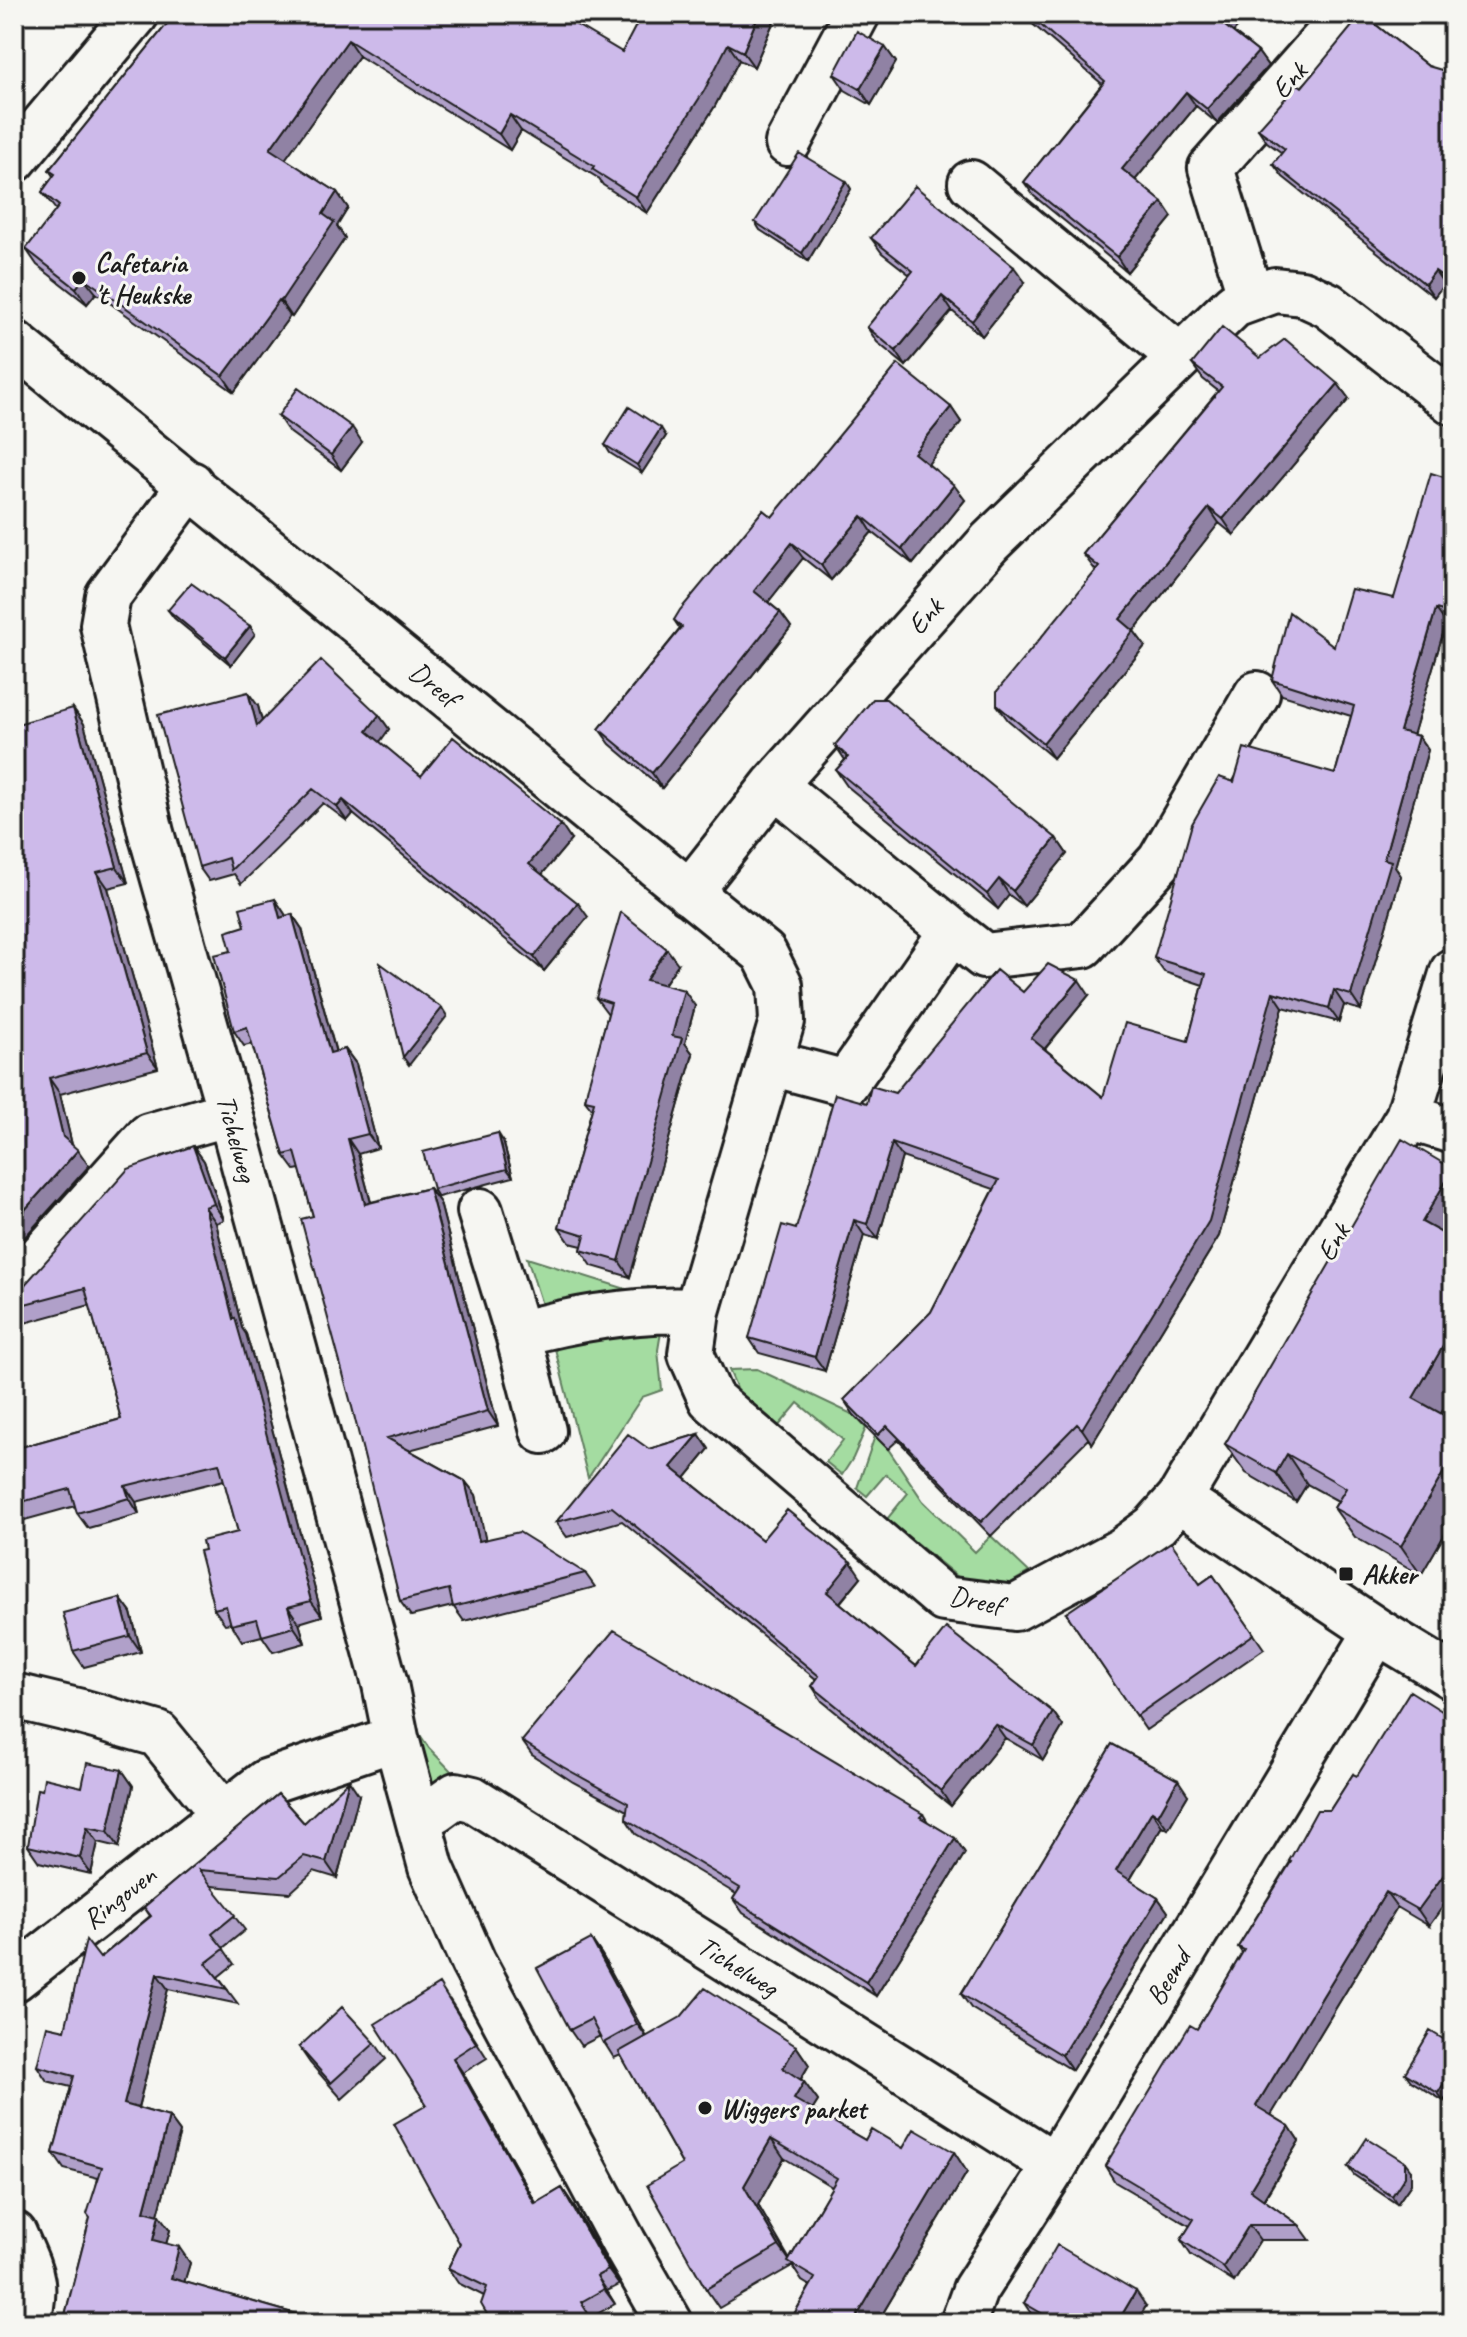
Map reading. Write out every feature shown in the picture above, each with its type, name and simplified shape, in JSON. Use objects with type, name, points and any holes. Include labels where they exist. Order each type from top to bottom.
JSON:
[{"type":"street","points":[[14,160],[136,14]]},
{"type":"street","points":[[788,143],[857,14]]},
{"type":"street","points":[[1395,14],[1453,60]]},
{"type":"street","name":"Enk","points":[[1251,298],[1211,168],[1338,24]]},
{"type":"street","points":[[971,183],[1179,356]]},
{"type":"street","name":"Enk","points":[[689,893],[774,785],[990,542],[1234,305],[1275,290],[1302,293],[1328,305],[1453,402]]},
{"type":"street","name":"Dreef","points":[[14,343],[764,953],[780,985],[782,1021],[697,1311],[691,1354],[711,1399],[944,1599],[1015,1608],[1123,1550],[1154,1527],[1179,1499]]},
{"type":"street","name":"Tichelweg","points":[[191,484],[108,596],[103,625],[151,833],[385,1684],[396,1738],[431,1867],[473,1962],[670,2323]]},
{"type":"street","points":[[774,785],[984,956],[1083,945],[1160,861],[1257,694]]},
{"type":"street","points":[[771,1063],[846,1083],[952,931]]},
{"type":"street","name":"Enk","points":[[1179,1499],[1408,1117],[1453,971]]},
{"type":"street","points":[[14,1287],[149,1136],[230,1113]]},
{"type":"street","points":[[1408,1117],[1453,1131]]},
{"type":"street","points":[[480,1211],[518,1334],[543,1431]]},
{"type":"street","points":[[518,1334],[553,1325],[655,1309],[697,1311]]},
{"type":"street","points":[[1179,1499],[1377,1631],[1453,1677]]},
{"type":"street","name":"Beemd","points":[[963,2323],[975,2290],[1055,2165],[1377,1631]]},
{"type":"street","points":[[14,1696],[158,1734],[224,1815]]},
{"type":"street","name":"Ringoven","points":[[14,1979],[266,1782],[396,1738]]},
{"type":"street","name":"Tichelweg","points":[[418,1814],[435,1810],[456,1795],[473,1799],[1055,2165]]},
{"type":"street","points":[[14,2234],[30,2270],[35,2298],[27,2323]]},
{"type":"green space","points":[[527,1258],[645,1295],[648,1287],[670,1294],[544,1311]]},
{"type":"green space","points":[[662,1326],[658,1350],[662,1390],[642,1397],[588,1478],[552,1337]]},
{"type":"green space","points":[[757,1369],[854,1415],[866,1428],[842,1475],[826,1462],[843,1440],[798,1403],[777,1428],[741,1398],[729,1370]]},
{"type":"green space","points":[[875,1436],[888,1449],[923,1501],[975,1552],[991,1536],[1029,1572],[1004,1587],[959,1578],[887,1519],[908,1493],[886,1474],[867,1496],[857,1488]]},
{"type":"green space","points":[[414,1726],[429,1748],[454,1774],[434,1785],[425,1770]]},
{"type":"building","points":[[175,14],[558,14],[622,52],[642,14],[759,14],[743,52],[728,44],[704,91],[636,197],[592,169],[594,166],[510,115],[499,134],[348,40],[270,149],[337,192],[323,214],[334,222],[281,301],[223,376],[84,278],[76,288],[26,249],[59,206],[42,192],[55,174],[49,170]]},
{"type":"building","points":[[1028,14],[1226,14],[1220,22],[1258,52],[1207,109],[1186,92],[1122,169],[1162,202],[1117,257],[1024,182],[1105,81]]},
{"type":"building","points":[[1362,14],[1428,66],[1453,77],[1453,278],[1450,282],[1435,271],[1425,284],[1273,164],[1285,149],[1258,129],[1298,84],[1302,87]]},
{"type":"building","points":[[857,31],[885,47],[860,89],[834,74]]},
{"type":"building","points":[[799,153],[846,181],[802,253],[755,222]]},
{"type":"building","points":[[915,186],[1014,267],[972,321],[942,296],[896,351],[867,327],[913,271],[871,238]]},
{"type":"building","points":[[1222,327],[1260,358],[1285,339],[1338,384],[1223,519],[1209,508],[1120,619],[1134,631],[1043,743],[997,705],[997,691],[1099,567],[1083,554],[1222,387],[1192,364]]},
{"type":"building","points":[[898,364],[951,407],[914,453],[954,485],[902,549],[862,516],[821,565],[792,543],[754,591],[780,612],[652,773],[599,729],[682,627],[674,620],[680,610],[763,510],[772,517]]},
{"type":"building","points":[[298,388],[352,427],[331,455],[278,416]]},
{"type":"building","points":[[629,407],[661,428],[637,465],[605,445]]},
{"type":"building","points":[[1431,473],[1453,480],[1453,614],[1436,609],[1400,731],[1418,736],[1384,859],[1391,861],[1351,995],[1334,990],[1329,1008],[1273,992],[1209,1221],[1082,1429],[1077,1424],[981,1522],[887,1426],[878,1435],[844,1400],[931,1312],[999,1180],[892,1143],[867,1224],[854,1220],[815,1357],[749,1338],[782,1225],[796,1229],[835,1094],[867,1103],[871,1086],[895,1093],[996,970],[1023,992],[1048,964],[1079,980],[1031,1038],[1103,1097],[1125,1023],[1188,1041],[1206,974],[1154,958],[1192,824],[1219,777],[1234,782],[1244,748],[1335,774],[1354,706],[1272,680],[1289,612],[1334,646],[1351,589],[1394,598]]},
{"type":"building","points":[[191,583],[250,626],[225,657],[168,610]]},
{"type":"building","points":[[321,660],[379,715],[367,731],[421,776],[453,737],[561,825],[529,864],[578,903],[534,957],[343,800],[337,807],[313,789],[231,870],[228,858],[199,867],[158,715],[248,692],[257,726]]},
{"type":"building","points":[[873,699],[886,699],[1056,838],[1013,891],[999,879],[987,894],[836,770],[848,757],[835,745]]},
{"type":"building","points":[[73,708],[117,867],[97,872],[147,1053],[49,1078],[63,1137],[78,1150],[14,1222],[14,725]]},
{"type":"building","points":[[275,899],[280,918],[292,914],[330,1053],[345,1049],[368,1134],[348,1139],[365,1204],[429,1188],[488,1411],[387,1438],[465,1481],[479,1541],[519,1532],[585,1573],[453,1607],[449,1589],[400,1601],[301,1219],[313,1216],[295,1152],[284,1155],[247,1027],[234,1031],[214,955],[231,951],[226,932],[245,926],[240,908]]},
{"type":"building","points":[[621,912],[667,949],[646,980],[684,990],[672,1036],[682,1038],[619,1261],[581,1250],[585,1235],[559,1227],[594,1102],[585,1100],[611,1003],[596,998]]},
{"type":"building","points":[[380,963],[442,1008],[403,1057]]},
{"type":"building","points":[[498,1133],[507,1169],[433,1189],[423,1152]]},
{"type":"building","points":[[1402,1139],[1453,1169],[1422,1222],[1453,1239],[1453,1329],[1413,1398],[1453,1420],[1453,1472],[1446,1468],[1401,1546],[1334,1508],[1346,1488],[1287,1454],[1276,1473],[1225,1444]]},
{"type":"building","points":[[193,1146],[214,1204],[205,1207],[311,1601],[288,1607],[294,1627],[262,1636],[257,1619],[231,1625],[226,1606],[214,1609],[199,1551],[204,1550],[202,1541],[238,1532],[219,1463],[125,1486],[129,1498],[77,1513],[70,1489],[14,1504],[14,1449],[121,1419],[85,1288],[14,1307],[14,1293],[22,1288],[128,1169]]},
{"type":"building","points":[[628,1434],[649,1449],[699,1434],[671,1467],[762,1540],[787,1510],[851,1562],[827,1592],[916,1666],[946,1628],[1053,1712],[1033,1745],[995,1724],[941,1791],[812,1686],[819,1676],[612,1507],[556,1522]]},
{"type":"building","points":[[1171,1542],[1200,1584],[1213,1575],[1254,1634],[1136,1716],[1066,1613]]},
{"type":"building","points":[[120,1598],[130,1636],[73,1651],[63,1613]]},
{"type":"building","points":[[614,1630],[923,1814],[920,1817],[955,1838],[866,1982],[733,1899],[740,1888],[626,1819],[628,1803],[522,1741]]},
{"type":"building","points":[[1410,1691],[1453,1718],[1453,1862],[1418,1910],[1386,1892],[1256,2106],[1289,2126],[1250,2190],[1299,2225],[1249,2225],[1223,2267],[1181,2240],[1194,2219],[1105,2166],[1190,2025],[1197,2029],[1244,1950],[1238,1947],[1291,1862],[1317,1810],[1330,1810],[1353,1774],[1357,1776]]},
{"type":"building","points":[[1112,1744],[1178,1780],[1158,1815],[1152,1811],[1116,1871],[1158,1898],[1062,2055],[961,1994]]},
{"type":"building","points":[[87,1763],[122,1770],[108,1831],[87,1827],[80,1858],[28,1846],[37,1789],[42,1790],[44,1778],[82,1787]]},
{"type":"building","points":[[349,1780],[326,1862],[304,1856],[279,1877],[199,1870],[235,1915],[212,1934],[224,1949],[206,1963],[227,1989],[157,1974],[124,2104],[169,2117],[144,2211],[159,2215],[153,2240],[179,2247],[171,2278],[327,2323],[177,2323],[162,2319],[161,2323],[63,2323],[90,2218],[87,2214],[102,2167],[53,2153],[74,2076],[37,2066],[47,2026],[65,2030],[86,1940],[100,1958],[151,1916],[144,1907],[278,1794],[304,1823]]},
{"type":"building","points":[[591,1939],[637,2024],[603,2043],[591,2019],[570,2030],[537,1968]]},
{"type":"building","points":[[439,1984],[476,2043],[453,2058],[535,2204],[562,2188],[608,2270],[597,2276],[604,2289],[581,2302],[594,2323],[492,2323],[481,2304],[487,2287],[448,2268],[460,2244],[394,2124],[427,2105],[375,2024]]},
{"type":"building","points":[[705,1988],[796,2046],[783,2068],[804,2082],[794,2099],[865,2140],[871,2129],[903,2148],[914,2129],[954,2152],[853,2323],[789,2323],[815,2278],[788,2262],[837,2178],[771,2139],[744,2186],[779,2246],[706,2289],[647,2185],[682,2164],[619,2052],[681,2017]]},
{"type":"building","points":[[342,2007],[375,2043],[331,2083],[299,2047]]},
{"type":"building","points":[[1430,2031],[1453,2045],[1453,2068],[1438,2093],[1405,2073]]},
{"type":"building","points":[[1367,2138],[1405,2162],[1405,2176],[1392,2196],[1348,2167]]},
{"type":"building","points":[[1057,2245],[1136,2291],[1117,2323],[1044,2323],[1048,2317],[1024,2303]]},
{"type":"place","name":"Cafetaria 't Heukske","points":[[79,278]]},
{"type":"place","name":"Akker","points":[[1346,1574]]},
{"type":"place","name":"Wiggers parket","points":[[705,2108]]}]
